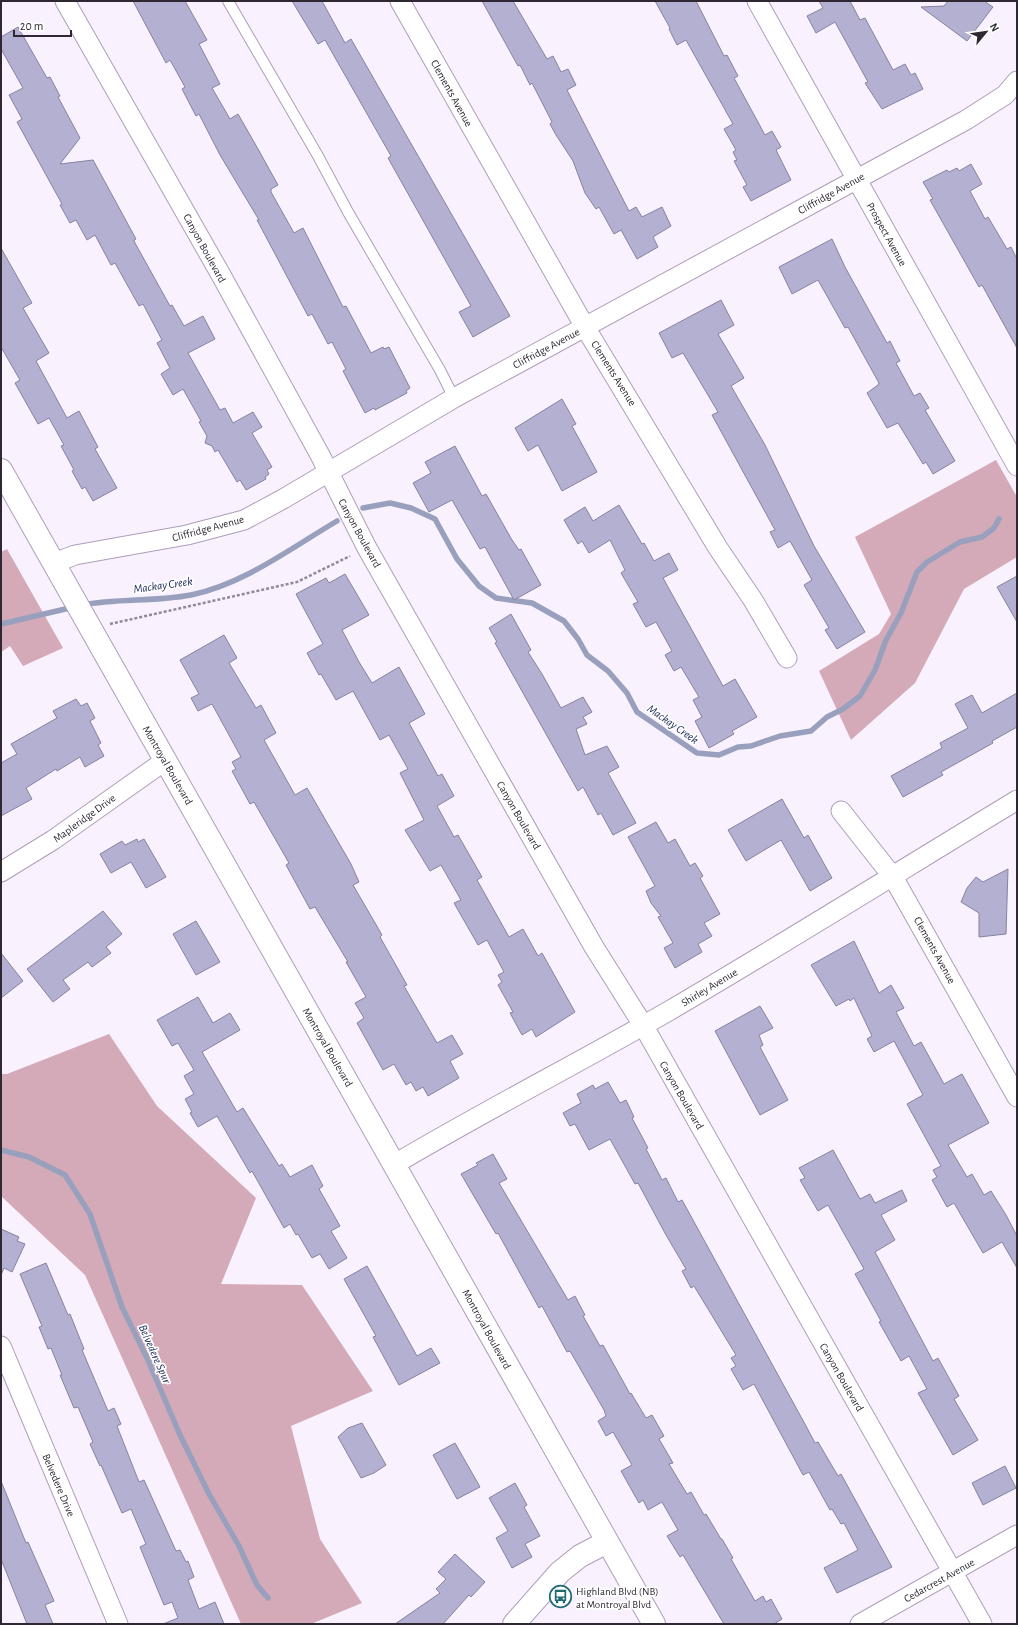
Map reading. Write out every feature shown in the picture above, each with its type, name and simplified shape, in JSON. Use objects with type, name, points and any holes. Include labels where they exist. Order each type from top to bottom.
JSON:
[{"type":"street","name":"Canyon Boulevard","points":[[65,1],[221,276],[320,455],[367,548],[594,947],[643,1025],[982,1624]]},
{"type":"street","name":"Clements Avenue","points":[[400,1],[585,327],[718,548],[753,600],[787,658]]},
{"type":"street","name":"Prospect Avenue","points":[[756,1],[1017,466]]},
{"type":"street","name":"Cliffridge Avenue","points":[[54,563],[75,555],[187,535],[244,520],[328,473],[454,398],[992,104],[1005,95],[1017,81]]},
{"type":"street","name":"Montroyal Boulevard","points":[[1,470],[654,1624]]},
{"type":"street","name":"Mapleridge Drive","points":[[1,872],[53,840],[166,760]]},
{"type":"street","name":"Shirley Avenue","points":[[395,1164],[452,1130],[643,1025],[893,877],[931,851],[1017,800]]},
{"type":"street","name":"Clements Avenue","points":[[841,811],[893,877],[1017,1097]]},
{"type":"street","name":"Belvedere Drive","points":[[1,1346],[118,1624]]},
{"type":"street","name":"Cedarcrest Avenue","points":[[860,1624],[1017,1535]]},
{"type":"street","points":[[514,1624],[560,1572],[580,1556],[607,1542]]},
{"type":"lane","points":[[228,1],[440,370],[454,398]]},
{"type":"path","points":[[88,625],[297,582],[367,548]]},
{"type":"shaded area","points":[[996,460],[1017,497],[1017,557],[964,589],[915,683],[851,740],[819,671],[879,634],[891,614],[855,537]]},
{"type":"shaded area","points":[[7,549],[63,648],[23,666],[10,646],[1,652],[1,552]]},
{"type":"shaded area","points":[[109,1034],[157,1106],[256,1198],[221,1284],[302,1285],[373,1391],[291,1426],[320,1539],[362,1603],[311,1624],[241,1624],[85,1275],[1,1196],[1,1074],[7,1074]]},
{"type":"building","points":[[133,1],[185,1],[207,40],[199,44],[220,84],[212,88],[230,119],[238,114],[258,149],[278,185],[271,189],[271,192],[294,233],[303,228],[343,307],[346,306],[371,353],[383,347],[384,349],[389,347],[410,388],[406,391],[407,393],[375,410],[374,408],[365,413],[343,371],[346,369],[332,342],[328,344],[312,314],[308,316],[257,220],[259,220],[220,155],[199,114],[196,116],[182,89],[185,87],[170,60],[166,63]]},
{"type":"building","points":[[292,1],[322,1],[345,43],[351,39],[510,316],[473,337],[459,312],[471,306],[388,158],[391,156],[325,40],[318,44]]},
{"type":"building","points":[[482,1],[513,1],[547,59],[553,56],[561,72],[568,69],[576,85],[567,90],[629,211],[636,207],[642,217],[662,207],[671,226],[653,237],[658,247],[637,259],[621,230],[614,234],[599,207],[596,209],[585,193],[573,161],[550,124],[552,122],[532,83],[530,85],[520,65],[518,66]]},
{"type":"building","points":[[655,1],[696,1],[724,56],[727,55],[738,76],[734,78],[765,135],[772,131],[781,147],[776,150],[791,180],[751,201],[743,187],[747,185],[734,161],[737,160],[733,152],[736,150],[724,129],[733,124],[686,40],[677,45],[669,29],[670,28]]},
{"type":"building","points":[[819,1],[850,1],[860,20],[865,18],[893,70],[905,64],[911,75],[915,73],[923,89],[882,109],[865,83],[868,82],[835,22],[816,33],[807,16],[823,8]]},
{"type":"building","points":[[948,1],[984,1],[993,7],[967,41],[921,7],[944,6]]},
{"type":"building","points":[[18,27],[47,78],[50,77],[60,96],[58,97],[80,138],[60,164],[93,160],[136,239],[134,240],[135,243],[170,306],[172,305],[184,326],[203,316],[215,339],[188,353],[220,410],[225,408],[233,423],[253,412],[262,427],[252,433],[272,467],[267,470],[269,474],[265,477],[266,479],[246,490],[240,480],[237,482],[218,450],[215,452],[212,446],[205,443],[207,436],[199,422],[201,421],[183,389],[173,395],[161,374],[170,368],[157,343],[162,340],[143,304],[139,306],[115,263],[111,265],[95,235],[87,240],[76,220],[70,223],[60,205],[62,204],[17,122],[22,119],[9,95],[23,88],[1,49],[1,37]]},
{"type":"building","points":[[971,164],[982,184],[970,191],[985,219],[988,217],[1007,249],[1011,247],[1017,259],[1017,348],[982,285],[979,287],[930,200],[933,199],[923,182],[947,170],[949,172],[957,168],[959,171]]},
{"type":"building","points":[[832,239],[845,267],[887,343],[890,341],[900,361],[896,363],[914,396],[920,393],[929,408],[925,410],[955,461],[933,474],[926,462],[923,464],[898,423],[887,428],[867,393],[879,383],[848,327],[845,328],[818,280],[792,294],[779,267]]},
{"type":"building","points":[[1,248],[32,303],[23,308],[49,353],[36,361],[67,418],[79,411],[98,447],[95,449],[117,488],[93,501],[85,487],[82,489],[72,471],[74,470],[61,446],[64,445],[49,418],[38,424],[15,383],[20,380],[1,347]]},
{"type":"building","points":[[721,300],[734,325],[718,334],[744,378],[731,386],[765,445],[814,546],[865,632],[837,649],[825,630],[829,628],[804,585],[812,580],[790,541],[778,548],[770,532],[775,530],[712,415],[718,412],[683,353],[672,358],[659,333]]},
{"type":"building","points":[[562,399],[576,424],[572,426],[597,472],[562,491],[538,445],[528,451],[515,428]]},
{"type":"building","points":[[455,446],[482,496],[486,494],[512,540],[519,550],[521,549],[541,585],[514,600],[485,547],[480,549],[452,500],[429,512],[413,483],[431,473],[425,462]]},
{"type":"building","points":[[619,505],[654,561],[669,553],[678,570],[663,578],[723,686],[735,679],[757,717],[732,731],[734,734],[709,748],[695,721],[702,717],[693,700],[699,697],[681,667],[674,671],[665,655],[672,651],[656,622],[646,627],[633,604],[638,602],[621,573],[625,570],[610,540],[589,553],[582,541],[578,544],[564,520],[585,507],[593,521]]},
{"type":"building","points":[[345,574],[369,615],[342,630],[372,683],[399,667],[425,714],[409,723],[438,776],[442,774],[454,796],[437,806],[454,837],[458,835],[482,877],[477,880],[509,937],[523,929],[538,956],[542,953],[575,1012],[536,1037],[532,1029],[522,1035],[510,1013],[513,1012],[498,985],[502,982],[498,975],[504,972],[487,940],[478,945],[454,903],[461,900],[441,865],[430,871],[405,830],[424,820],[400,773],[408,769],[389,735],[380,740],[353,691],[336,700],[321,674],[319,675],[307,653],[323,644],[296,594],[326,578],[329,583]]},
{"type":"building","points":[[1017,576],[1017,622],[997,587]]},
{"type":"building","points":[[511,614],[531,650],[528,652],[561,708],[583,697],[592,712],[583,717],[587,724],[576,729],[585,755],[607,746],[619,767],[608,773],[636,823],[613,835],[601,813],[598,815],[583,787],[578,791],[495,643],[497,642],[489,628]]},
{"type":"building","points":[[224,635],[237,658],[229,663],[256,708],[261,705],[276,733],[264,740],[295,795],[307,788],[351,864],[359,882],[353,885],[382,935],[380,937],[407,985],[404,986],[437,1043],[452,1035],[463,1054],[450,1061],[459,1078],[428,1096],[423,1087],[416,1091],[411,1082],[406,1085],[394,1064],[383,1070],[357,1023],[364,1018],[355,1003],[366,997],[346,962],[348,962],[315,907],[310,909],[286,865],[289,863],[254,802],[250,804],[232,771],[236,769],[232,762],[241,757],[212,704],[198,711],[191,698],[199,694],[180,660]]},
{"type":"building","points":[[1017,693],[1017,727],[992,741],[993,743],[941,772],[943,775],[903,797],[891,776],[942,748],[940,743],[968,728],[955,704],[972,695],[982,713]]},
{"type":"building","points":[[76,699],[81,706],[87,703],[95,718],[90,721],[101,743],[98,745],[104,756],[85,767],[80,757],[57,771],[56,769],[26,788],[32,799],[1,816],[1,763],[17,754],[11,744],[57,718],[53,711]]},
{"type":"building","points":[[782,799],[804,838],[808,835],[832,878],[810,891],[781,840],[746,861],[728,830]]},
{"type":"building","points":[[656,822],[668,843],[675,839],[690,866],[695,863],[703,876],[700,878],[720,914],[704,923],[712,936],[698,944],[702,952],[675,968],[664,948],[673,943],[658,917],[661,916],[651,903],[646,891],[655,886],[628,837]]},
{"type":"building","points":[[137,839],[138,842],[144,839],[166,877],[146,888],[131,862],[111,873],[100,854],[122,841],[125,845]]},
{"type":"building","points":[[1008,869],[1006,934],[979,937],[979,913],[961,902],[967,888],[976,877],[983,882]]},
{"type":"building","points":[[103,911],[122,934],[106,947],[111,953],[92,967],[88,962],[63,980],[70,989],[53,1002],[27,969]]},
{"type":"building","points":[[196,921],[220,962],[196,975],[173,934]]},
{"type":"building","points":[[854,941],[879,993],[891,985],[904,1008],[896,1012],[914,1046],[921,1042],[944,1084],[962,1074],[989,1123],[948,1145],[967,1177],[972,1174],[984,1195],[991,1191],[1006,1215],[1017,1236],[1017,1268],[1002,1242],[983,1253],[954,1203],[947,1207],[932,1180],[937,1177],[933,1170],[941,1166],[907,1104],[923,1095],[894,1041],[874,1052],[867,1039],[872,1036],[854,998],[836,1006],[811,965]]},
{"type":"building","points":[[1,953],[23,981],[1,998]]},
{"type":"building","points":[[198,997],[213,1023],[230,1013],[240,1030],[202,1052],[237,1112],[243,1108],[279,1166],[282,1164],[290,1177],[312,1165],[323,1186],[319,1189],[340,1226],[331,1231],[347,1258],[329,1269],[320,1254],[312,1258],[298,1234],[296,1235],[290,1224],[284,1228],[252,1171],[250,1173],[217,1116],[198,1127],[190,1113],[192,1112],[185,1099],[194,1094],[184,1076],[194,1070],[178,1043],[172,1046],[157,1020]]},
{"type":"building","points":[[760,1006],[773,1028],[759,1035],[763,1045],[760,1047],[788,1100],[760,1115],[715,1031]]},
{"type":"building","points":[[608,1082],[620,1103],[626,1100],[634,1117],[632,1118],[648,1148],[646,1149],[662,1180],[666,1178],[678,1202],[682,1200],[815,1443],[818,1442],[838,1476],[841,1474],[892,1567],[837,1593],[824,1568],[858,1550],[844,1523],[841,1524],[832,1509],[830,1510],[809,1472],[803,1475],[754,1384],[743,1390],[731,1369],[736,1366],[731,1358],[736,1355],[694,1286],[691,1288],[682,1271],[686,1269],[638,1183],[635,1184],[610,1139],[589,1150],[575,1124],[570,1126],[563,1113],[581,1103],[577,1094],[593,1085],[595,1089]]},
{"type":"building","points":[[833,1150],[860,1199],[870,1194],[875,1203],[902,1190],[907,1201],[881,1215],[895,1240],[875,1252],[933,1361],[938,1358],[959,1396],[954,1399],[978,1440],[953,1455],[918,1393],[927,1389],[909,1356],[901,1361],[879,1322],[881,1321],[855,1274],[864,1269],[828,1205],[818,1211],[800,1180],[805,1178],[799,1168]]},
{"type":"building","points":[[493,1154],[507,1179],[499,1183],[568,1300],[575,1296],[585,1315],[583,1316],[600,1346],[603,1345],[630,1394],[631,1393],[646,1418],[652,1415],[664,1436],[659,1439],[673,1463],[669,1464],[687,1494],[691,1492],[704,1515],[706,1514],[722,1539],[733,1558],[731,1559],[755,1601],[763,1596],[766,1602],[771,1599],[782,1619],[774,1624],[724,1624],[683,1555],[680,1557],[667,1536],[678,1530],[662,1502],[648,1510],[643,1500],[639,1503],[621,1471],[632,1465],[613,1432],[606,1436],[598,1421],[606,1416],[604,1410],[570,1351],[567,1352],[542,1306],[539,1308],[498,1233],[496,1234],[461,1174],[478,1165],[476,1163]]},
{"type":"building","points":[[1,1229],[19,1237],[17,1241],[25,1244],[12,1272],[4,1268],[1,1275]]},
{"type":"building","points":[[46,1263],[68,1315],[70,1314],[84,1349],[82,1350],[108,1411],[114,1408],[121,1424],[117,1426],[139,1482],[144,1480],[176,1551],[180,1550],[186,1562],[188,1561],[194,1577],[188,1580],[199,1609],[215,1602],[224,1624],[163,1624],[178,1618],[172,1602],[164,1605],[140,1547],[146,1544],[131,1509],[122,1513],[90,1444],[93,1442],[78,1407],[74,1408],[60,1375],[62,1375],[51,1348],[48,1349],[39,1327],[42,1326],[20,1274]]},
{"type":"building","points":[[367,1266],[417,1356],[431,1348],[440,1363],[399,1385],[373,1337],[376,1336],[344,1279]]},
{"type":"building","points":[[362,1423],[386,1465],[374,1473],[361,1478],[338,1437],[348,1428]]},
{"type":"building","points":[[455,1443],[480,1487],[457,1499],[433,1455]]},
{"type":"building","points":[[1005,1466],[1016,1488],[983,1505],[972,1483]]},
{"type":"building","points":[[1,1481],[26,1543],[28,1542],[54,1601],[45,1605],[53,1624],[27,1624],[1,1559]]},
{"type":"building","points":[[515,1483],[527,1505],[524,1507],[540,1536],[525,1544],[532,1557],[512,1568],[496,1538],[508,1531],[489,1498]]},
{"type":"building","points":[[455,1554],[485,1582],[471,1597],[469,1595],[443,1624],[395,1624],[440,1593],[436,1589],[446,1579],[438,1572]]},
{"type":"waterway","name":"Mackay Creek","points":[[363,508],[390,503],[411,508],[435,519],[457,559],[479,586],[496,598],[532,603],[564,621],[578,639],[587,655],[608,671],[627,693],[637,712],[697,753],[719,755],[738,747],[751,746],[780,736],[811,731],[827,717],[843,709],[860,696],[875,670],[886,640],[901,613],[917,572],[927,562],[960,542],[982,537],[994,528],[999,519]]},
{"type":"waterway","name":"Mackay Creek","points":[[82,605],[109,601],[177,597],[211,590],[230,583],[267,564],[337,521]]},
{"type":"waterway","name":"Mackay Creek","points":[[1,624],[74,607]]},
{"type":"waterway","name":"Belvedere Spur","points":[[1,1150],[29,1157],[65,1175],[90,1214],[122,1307],[147,1358],[180,1435],[209,1494],[239,1546],[257,1585],[268,1598]]},
{"type":"place","name":"Highland Blvd (NB) at Montroyal Blvd","points":[[561,1597]]}]
